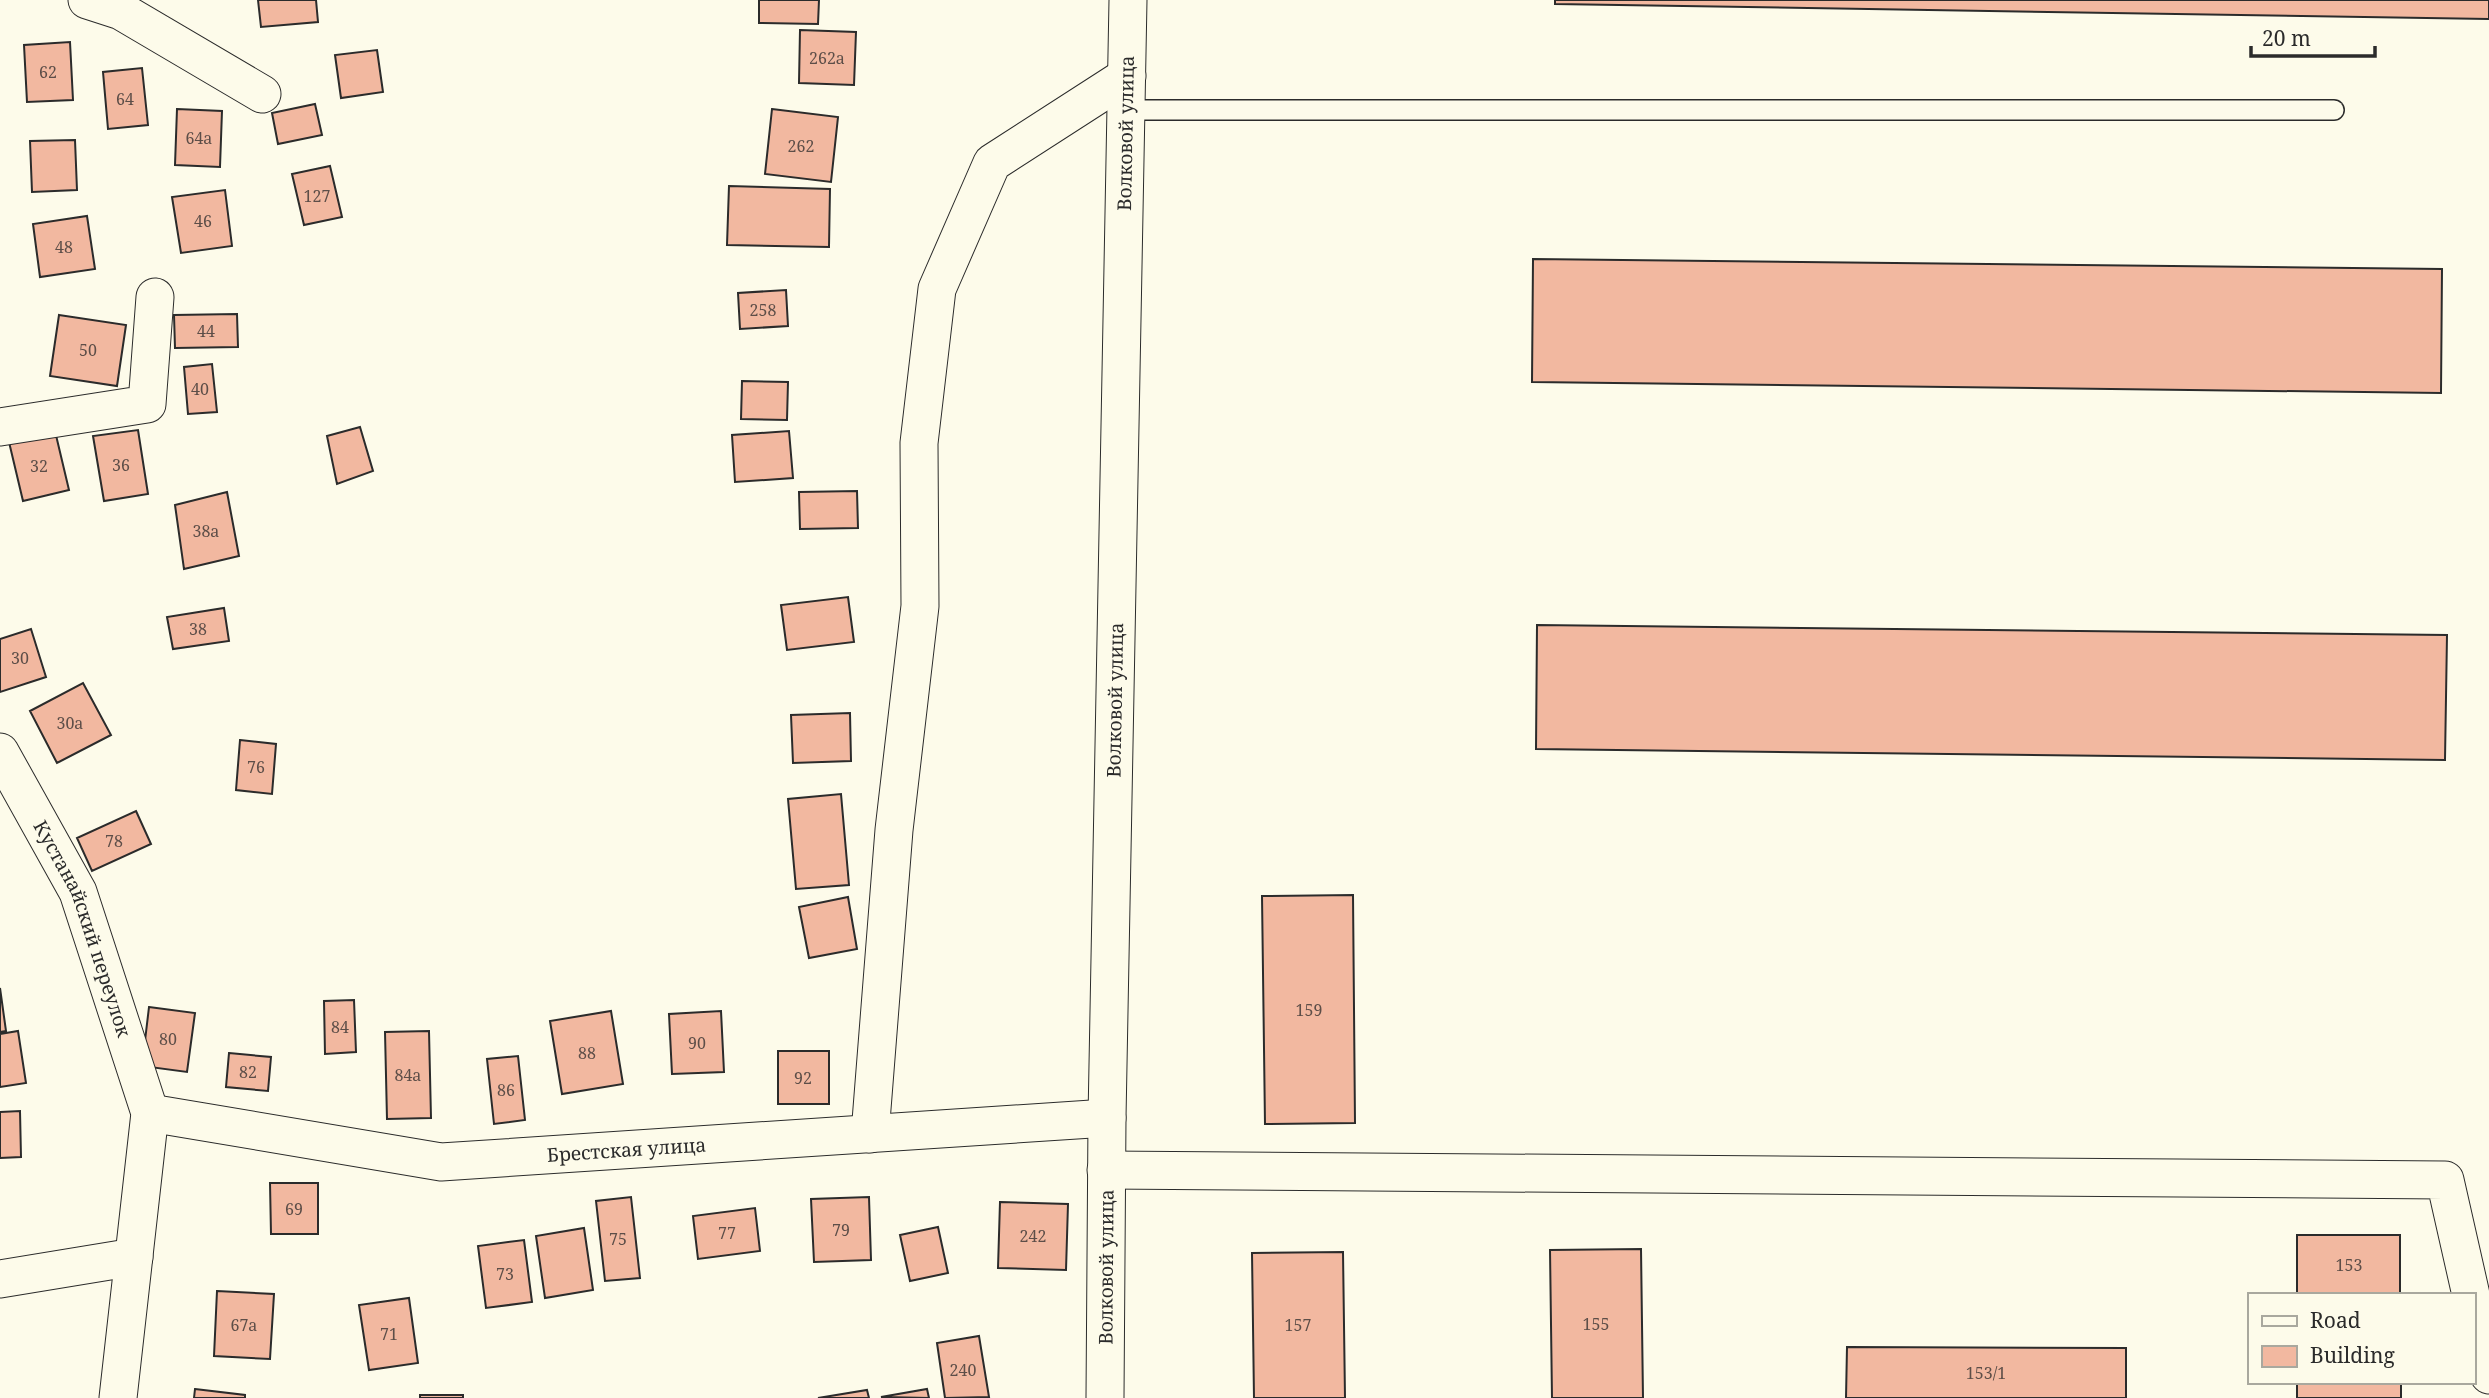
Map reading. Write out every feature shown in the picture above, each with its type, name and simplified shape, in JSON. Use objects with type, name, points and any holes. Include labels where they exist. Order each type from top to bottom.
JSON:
[{"type":"street","points":[[87,0],[121,11],[262,94]]},
{"type":"street","name":"Волковой улица","points":[[1105,1398],[1106,1170],[1128,0]]},
{"type":"street","points":[[870,1134],[894,830],[920,606],[919,443],[937,289],[992,163],[1126,93]]},
{"type":"street","points":[[0,427],[148,404],[155,297]]},
{"type":"street","name":"Кустанайский переулок","points":[[0,752],[78,892],[150,1114]]},
{"type":"street","points":[[118,1398],[150,1114]]},
{"type":"street","name":"Брестская улица","points":[[150,1114],[441,1162],[1107,1118]]},
{"type":"street","points":[[1106,1170],[2445,1180],[2471,1293]]},
{"type":"street","points":[[0,1279],[134,1257]]},
{"type":"street","points":[[2475,1315],[2489,1375]]},
{"type":"lane","points":[[1126,93],[2334,110]]},
{"type":"building","points":[[258,0],[316,0],[318,22],[261,27]]},
{"type":"building","points":[[759,0],[819,0],[818,24],[759,23]]},
{"type":"building","points":[[1555,0],[2489,0],[2489,19],[1555,4]]},
{"type":"building","points":[[800,30],[856,32],[854,85],[799,83]]},
{"type":"building","points":[[70,42],[73,100],[27,102],[24,45]]},
{"type":"building","points":[[377,50],[383,92],[341,98],[335,55]]},
{"type":"building","points":[[142,68],[148,125],[108,129],[103,72]]},
{"type":"building","points":[[315,104],[322,135],[278,144],[272,113]]},
{"type":"building","points":[[177,109],[222,111],[220,167],[175,165]]},
{"type":"building","points":[[772,109],[838,117],[831,182],[765,174]]},
{"type":"building","points":[[75,140],[77,190],[32,192],[30,141]]},
{"type":"building","points":[[330,166],[342,217],[304,225],[292,174]]},
{"type":"building","points":[[729,186],[830,189],[829,247],[727,245]]},
{"type":"building","points":[[225,190],[232,246],[181,253],[172,197]]},
{"type":"building","points":[[87,216],[95,269],[40,277],[33,224]]},
{"type":"building","points":[[1533,259],[2442,269],[2441,393],[1532,382]]},
{"type":"building","points":[[786,290],[788,326],[740,329],[738,293]]},
{"type":"building","points":[[237,314],[238,347],[175,348],[174,315]]},
{"type":"building","points":[[59,315],[126,325],[117,386],[50,376]]},
{"type":"building","points":[[212,364],[217,412],[188,414],[184,367]]},
{"type":"building","points":[[742,381],[788,382],[787,420],[741,419]]},
{"type":"building","points":[[360,427],[373,471],[337,484],[327,436]]},
{"type":"building","points":[[138,430],[148,494],[104,501],[93,436]]},
{"type":"building","points":[[55,431],[69,490],[23,501],[9,442]]},
{"type":"building","points":[[789,431],[793,478],[735,482],[732,435]]},
{"type":"building","points":[[857,491],[858,528],[800,529],[799,492]]},
{"type":"building","points":[[227,492],[239,556],[184,569],[175,505]]},
{"type":"building","points":[[848,597],[854,642],[787,650],[781,605]]},
{"type":"building","points":[[224,608],[229,641],[173,649],[167,617]]},
{"type":"building","points":[[1537,625],[2447,635],[2445,760],[1536,749]]},
{"type":"building","points":[[31,629],[46,677],[0,692],[0,639]]},
{"type":"building","points":[[83,683],[111,735],[57,763],[30,711]]},
{"type":"building","points":[[850,713],[851,761],[793,763],[791,715]]},
{"type":"building","points":[[240,740],[276,744],[272,794],[236,790]]},
{"type":"building","points":[[841,794],[849,885],[796,889],[788,799]]},
{"type":"building","points":[[136,811],[151,844],[92,871],[77,838]]},
{"type":"building","points":[[1353,895],[1355,1123],[1265,1124],[1262,896]]},
{"type":"building","points":[[848,897],[857,949],[809,958],[799,907]]},
{"type":"building","points":[[0,988],[6,1031],[0,1032]]},
{"type":"building","points":[[354,1000],[356,1052],[325,1054],[324,1001]]},
{"type":"building","points":[[149,1007],[195,1013],[187,1072],[142,1066]]},
{"type":"building","points":[[611,1011],[623,1084],[562,1094],[550,1021]]},
{"type":"building","points":[[721,1011],[724,1072],[672,1074],[669,1014]]},
{"type":"building","points":[[18,1031],[26,1083],[0,1087],[0,1034]]},
{"type":"building","points":[[429,1031],[431,1118],[387,1119],[385,1032]]},
{"type":"building","points":[[778,1051],[829,1051],[829,1104],[778,1104]]},
{"type":"building","points":[[229,1053],[271,1057],[268,1091],[226,1087]]},
{"type":"building","points":[[518,1056],[525,1120],[494,1124],[487,1059]]},
{"type":"building","points":[[20,1111],[21,1157],[0,1158],[0,1112]]},
{"type":"building","points":[[270,1183],[318,1183],[318,1234],[271,1234]]},
{"type":"building","points":[[631,1197],[640,1278],[605,1281],[596,1201]]},
{"type":"building","points":[[869,1197],[871,1260],[814,1262],[811,1199]]},
{"type":"building","points":[[1000,1202],[1068,1204],[1066,1270],[998,1268]]},
{"type":"building","points":[[755,1208],[760,1251],[698,1259],[693,1216]]},
{"type":"building","points":[[938,1227],[948,1273],[910,1281],[900,1235]]},
{"type":"building","points":[[584,1228],[593,1290],[545,1298],[536,1236]]},
{"type":"building","points":[[2297,1235],[2400,1235],[2400,1293],[2297,1293]]},
{"type":"building","points":[[524,1240],[532,1302],[486,1308],[478,1246]]},
{"type":"building","points":[[1641,1249],[1643,1398],[1552,1398],[1550,1250]]},
{"type":"building","points":[[1343,1252],[1345,1398],[1254,1398],[1252,1253]]},
{"type":"building","points":[[217,1291],[274,1294],[270,1359],[214,1356]]},
{"type":"building","points":[[409,1298],[418,1363],[369,1370],[359,1305]]},
{"type":"building","points":[[979,1336],[989,1397],[945,1398],[937,1343]]},
{"type":"building","points":[[1847,1347],[2126,1348],[2126,1398],[1846,1398]]},
{"type":"building","points":[[2297,1384],[2401,1384],[2401,1398],[2297,1398]]},
{"type":"building","points":[[195,1389],[245,1395],[245,1398],[194,1398]]},
{"type":"building","points":[[927,1389],[929,1398],[881,1397]]},
{"type":"building","points":[[867,1390],[869,1398],[818,1398]]},
{"type":"building","points":[[420,1395],[463,1395],[463,1398],[420,1398]]}]
